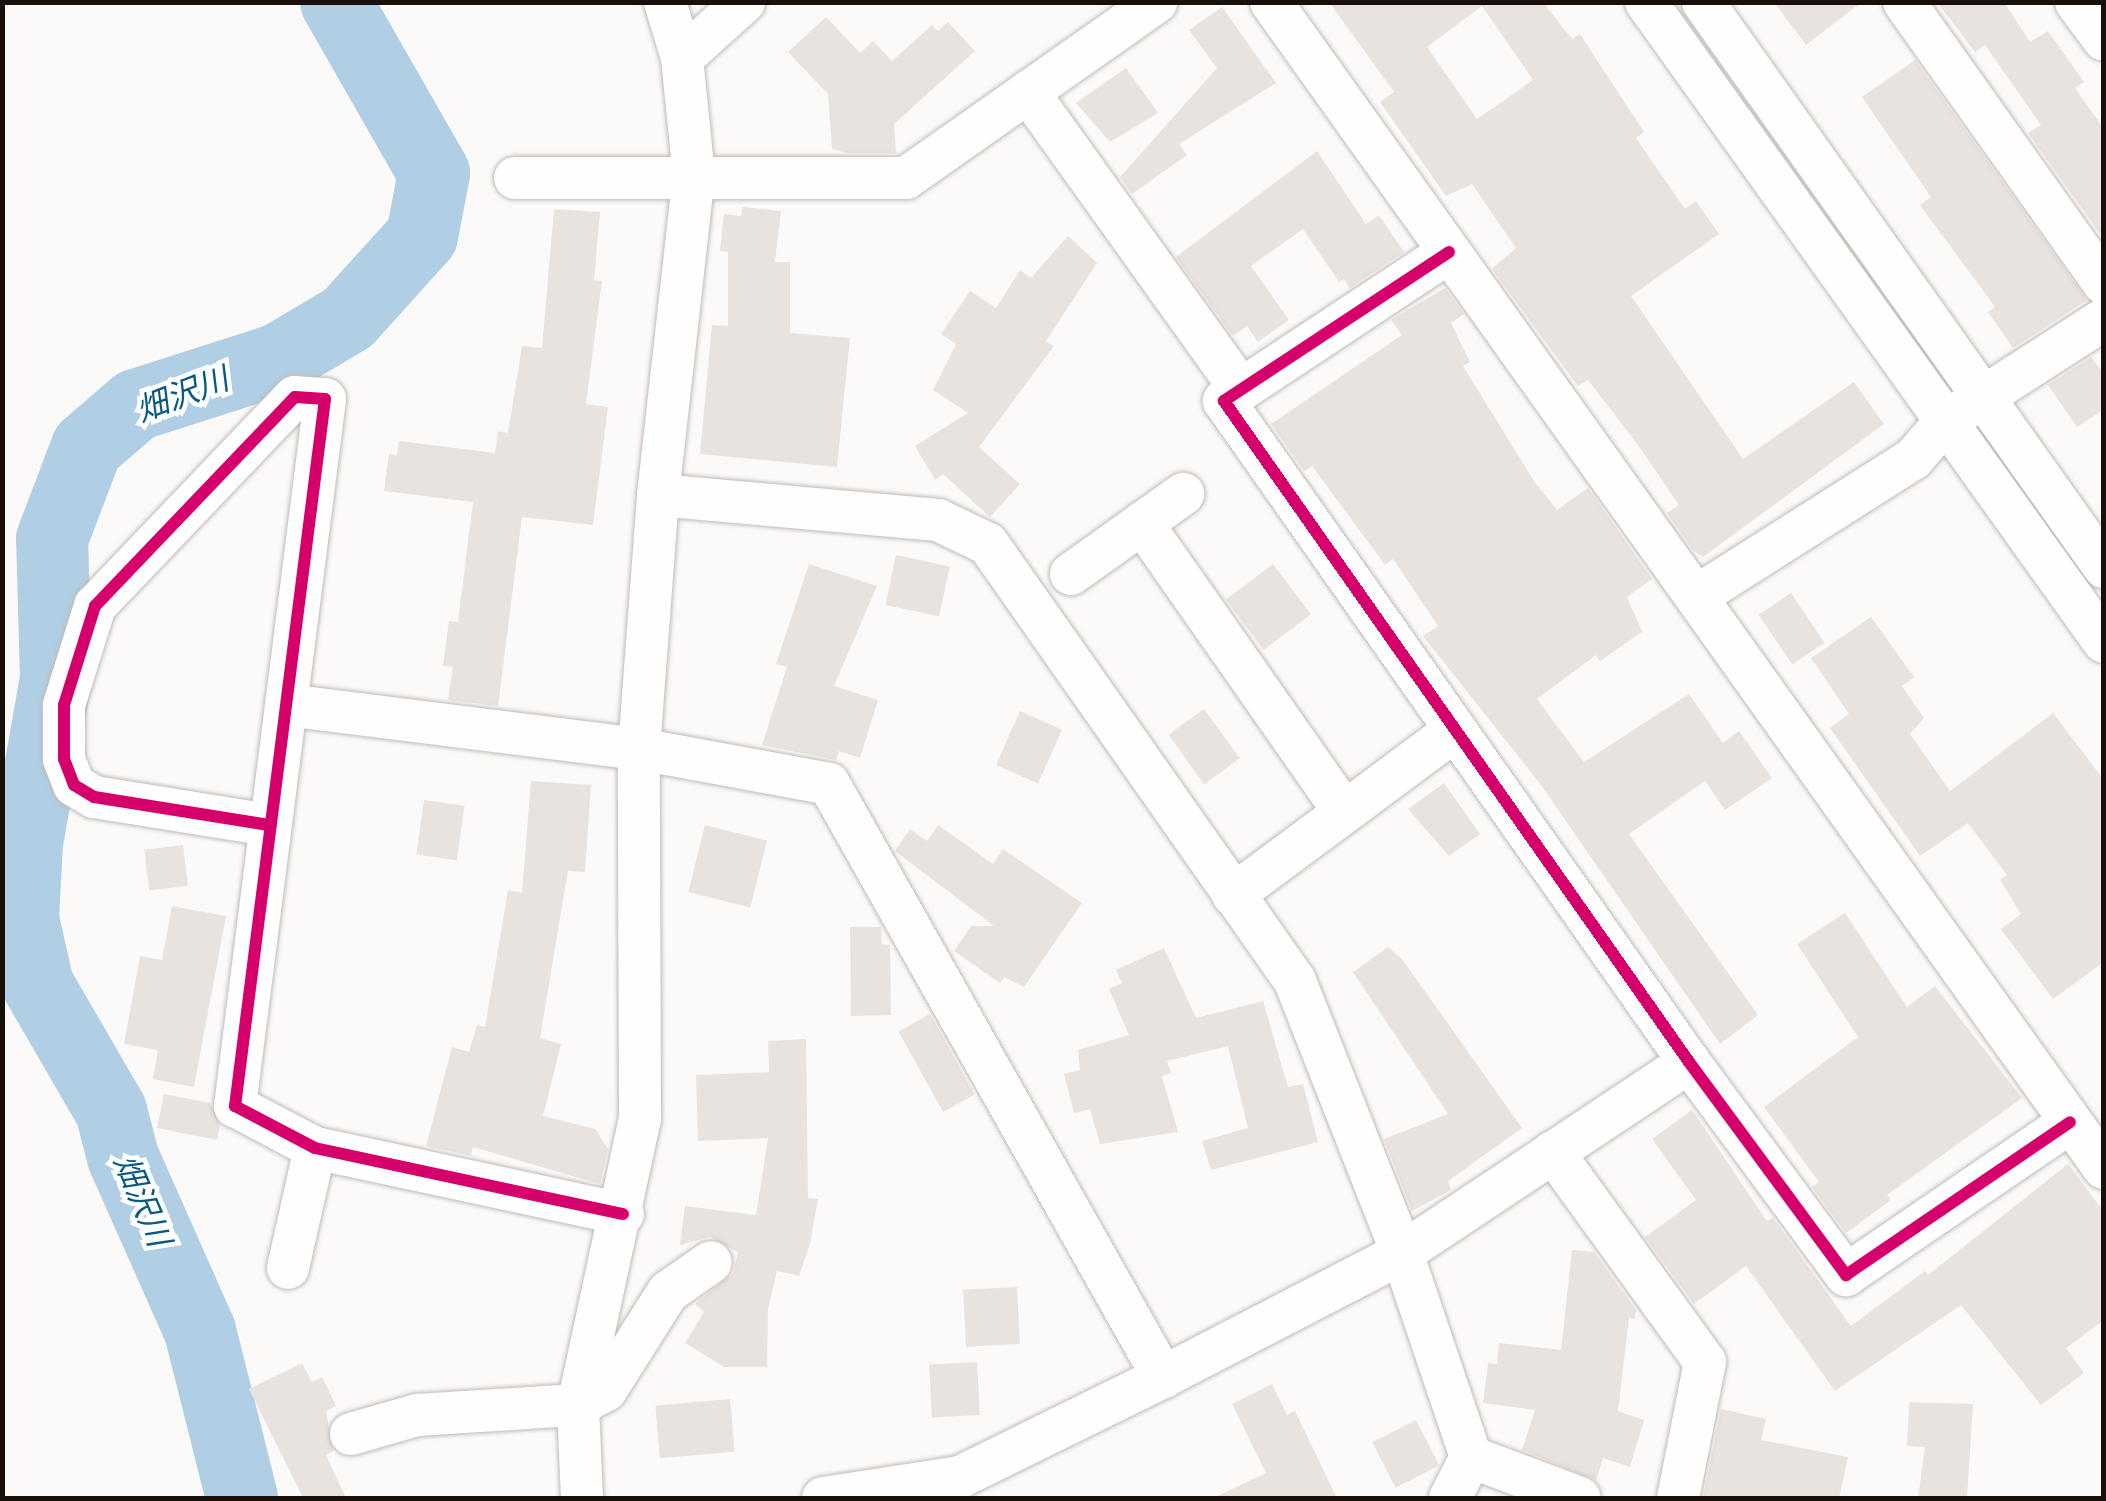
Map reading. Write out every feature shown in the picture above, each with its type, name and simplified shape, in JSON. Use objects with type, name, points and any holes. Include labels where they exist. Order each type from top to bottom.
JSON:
[{"type":"street","points":[[582,1498],[578,1406],[623,1214],[640,1119],[639,749],[658,495],[694,176],[682,58],[666,2]]},
{"type":"street","points":[[682,58],[744,2]]},
{"type":"street","points":[[515,178],[906,178],[1156,2]]},
{"type":"street","points":[[1271,2],[2104,1168]]},
{"type":"street","points":[[1646,2],[2104,642]]},
{"type":"street","points":[[1703,2],[2104,567]]},
{"type":"street","points":[[1904,2],[2104,282]]},
{"type":"street","points":[[2076,2],[2104,40]]},
{"type":"street","points":[[1028,92],[1241,390]]},
{"type":"street","points":[[1449,252],[1224,401],[1689,1062],[1846,1275],[2070,1122]]},
{"type":"street","points":[[1696,596],[1913,459],[1946,421],[2104,318]]},
{"type":"street","points":[[270,826],[94,796],[74,785],[64,758],[64,704],[95,606],[295,396],[325,400],[270,826],[232,1090],[244,1116],[316,1148],[623,1214]]},
{"type":"street","points":[[1071,574],[1183,494]]},
{"type":"street","points":[[658,495],[938,520],[970,530],[988,544],[1296,980],[1402,1253],[1471,1457],[1450,1498]]},
{"type":"street","points":[[1142,523],[1344,812]]},
{"type":"street","points":[[286,705],[639,749],[829,784],[1163,1377]]},
{"type":"street","points":[[1233,894],[1456,730]]},
{"type":"street","points":[[823,1498],[869,1496],[960,1477],[1163,1377],[1402,1253],[1689,1062]]},
{"type":"street","points":[[288,1268],[316,1148]]},
{"type":"street","points":[[1553,1152],[1706,1362],[1678,1498]]},
{"type":"street","points":[[350,1434],[417,1415],[578,1406],[606,1390],[668,1292],[711,1262]]},
{"type":"street","points":[[1471,1457],[1580,1498]]},
{"type":"building","points":[[1329,2],[1543,2],[1572,39],[1580,34],[1644,132],[1636,138],[1685,209],[1696,201],[1719,234],[1631,296],[1743,459],[1854,382],[1884,424],[1703,557],[1693,550],[1667,513],[1679,505],[1638,445],[1588,380],[1578,386],[1492,269],[1516,248],[1472,184],[1446,196],[1380,102],[1394,92]],"holes":[[[1482,6],[1533,80],[1477,119],[1427,47]]]},
{"type":"building","points":[[1774,2],[1862,2],[1806,45]]},
{"type":"building","points":[[1937,2],[2004,2],[2030,42],[2048,31],[2084,82],[2075,88],[2104,129],[2104,239],[2028,133],[2041,125],[1985,45],[1975,52]]},
{"type":"building","points":[[1222,7],[1276,83],[1179,144],[1187,155],[1132,194],[1120,177],[1217,68],[1189,30]]},
{"type":"building","points":[[826,17],[860,53],[873,41],[892,61],[932,25],[938,31],[948,22],[975,51],[894,124],[896,153],[847,153],[832,149],[828,94],[788,52]]},
{"type":"building","points":[[1915,60],[2087,300],[2013,348],[1988,312],[1995,307],[1920,205],[1931,197],[1862,97]]},
{"type":"building","points":[[1126,68],[1158,113],[1110,142],[1076,103]]},
{"type":"building","points":[[1317,151],[1366,224],[1379,215],[1404,252],[1350,288],[1344,279],[1339,282],[1303,229],[1251,266],[1289,320],[1258,342],[1247,326],[1233,336],[1176,257]]},
{"type":"building","points":[[742,207],[781,211],[775,262],[790,262],[790,333],[850,338],[837,467],[700,454],[712,325],[728,326],[728,252],[720,251],[724,214],[741,216]]},
{"type":"building","points":[[554,209],[600,212],[594,280],[602,281],[586,404],[608,407],[593,525],[522,517],[498,706],[448,700],[453,667],[443,666],[449,621],[458,622],[473,502],[384,491],[389,454],[397,455],[399,441],[495,453],[498,431],[508,433],[522,346],[542,348]]},
{"type":"building","points":[[1068,236],[1097,263],[1046,341],[1054,346],[979,447],[1020,484],[990,517],[943,474],[935,480],[915,446],[968,413],[933,390],[956,344],[941,334],[970,291],[996,308],[1020,270],[1031,278]]},
{"type":"building","points":[[1445,288],[1464,314],[1451,323],[1470,362],[1463,366],[1534,481],[1557,510],[1588,488],[1652,579],[1627,597],[1642,632],[1600,661],[1596,655],[1537,699],[1584,762],[1689,694],[1723,743],[1739,731],[1772,778],[1725,810],[1705,781],[1629,834],[1758,1015],[1720,1044],[1541,785],[1423,636],[1438,626],[1393,559],[1385,565],[1312,466],[1304,471],[1271,424],[1402,335],[1391,320]]},
{"type":"building","points":[[2091,357],[2104,374],[2104,409],[2077,427],[2048,385]]},
{"type":"building","points":[[896,555],[950,566],[939,616],[885,605]]},
{"type":"building","points":[[809,564],[877,586],[834,686],[878,700],[860,758],[839,751],[836,760],[762,745],[787,667],[776,664]]},
{"type":"building","points":[[1273,564],[1311,614],[1264,650],[1226,600]]},
{"type":"building","points":[[1791,593],[1825,643],[1792,665],[1759,615]]},
{"type":"building","points":[[1871,617],[1914,677],[1902,686],[1924,718],[1910,734],[1950,791],[2053,713],[2104,780],[2104,962],[2053,999],[2001,929],[2021,914],[2000,880],[2007,875],[1968,823],[1920,856],[1830,728],[1849,714],[1811,658]]},
{"type":"building","points":[[1204,709],[1240,758],[1204,784],[1168,735]]},
{"type":"building","points":[[1020,711],[1062,730],[1038,784],[996,765]]},
{"type":"building","points":[[531,781],[591,785],[585,872],[568,871],[540,1038],[561,1044],[543,1116],[595,1129],[608,1149],[600,1184],[473,1147],[471,1156],[426,1146],[452,1047],[469,1052],[477,1025],[485,1027],[508,890],[522,893]]},
{"type":"building","points":[[1444,783],[1480,834],[1449,856],[1408,809]]},
{"type":"building","points":[[424,800],[465,806],[457,860],[416,854]]},
{"type":"building","points":[[705,825],[767,840],[750,907],[688,892]]},
{"type":"building","points":[[938,825],[993,864],[1003,849],[1082,903],[1024,987],[1004,977],[1000,983],[954,951],[971,926],[994,926],[895,851],[910,829],[927,841]]},
{"type":"building","points":[[183,845],[188,886],[149,890],[144,850]]},
{"type":"building","points":[[172,906],[226,916],[194,1087],[153,1079],[158,1050],[124,1044],[140,956],[162,960]]},
{"type":"building","points":[[1845,913],[1907,1007],[1935,986],[2022,1098],[1887,1195],[1891,1200],[1846,1233],[1812,1187],[1819,1182],[1764,1107],[1858,1037],[1797,944]]},
{"type":"building","points":[[850,927],[881,927],[882,944],[890,945],[891,1015],[851,1016]]},
{"type":"building","points":[[1388,947],[1402,959],[1522,1128],[1448,1181],[1451,1190],[1412,1211],[1384,1139],[1448,1114],[1353,972]]},
{"type":"building","points":[[1164,948],[1196,1018],[1263,1001],[1288,1087],[1303,1084],[1318,1142],[1211,1170],[1202,1141],[1248,1128],[1228,1046],[1167,1061],[1171,1073],[1162,1076],[1178,1132],[1100,1144],[1090,1109],[1074,1113],[1064,1074],[1080,1070],[1078,1050],[1129,1035],[1109,989],[1122,983],[1116,970]]},
{"type":"building","points":[[930,1014],[975,1094],[943,1112],[899,1031]]},
{"type":"building","points":[[806,1039],[808,1198],[818,1199],[810,1244],[799,1276],[777,1271],[768,1309],[767,1367],[724,1367],[685,1343],[704,1312],[695,1304],[733,1273],[738,1252],[710,1237],[680,1245],[685,1206],[756,1215],[768,1138],[698,1141],[696,1075],[769,1072],[768,1041]]},
{"type":"building","points":[[164,1094],[210,1103],[220,1125],[217,1140],[157,1128]]},
{"type":"building","points":[[1692,1110],[1767,1221],[1773,1218],[1851,1326],[1925,1271],[1928,1275],[2068,1164],[2104,1212],[2104,1320],[2066,1348],[2084,1373],[2041,1405],[1961,1305],[1835,1391],[1746,1266],[1694,1304],[1645,1237],[1696,1200],[1652,1139]]},
{"type":"building","points":[[1572,1250],[1594,1252],[1636,1310],[1635,1319],[1629,1318],[1618,1411],[1644,1420],[1630,1467],[1603,1458],[1596,1480],[1522,1450],[1535,1410],[1483,1403],[1488,1363],[1497,1364],[1499,1343],[1561,1350]]},
{"type":"building","points":[[1017,1287],[1020,1344],[966,1347],[963,1290]]},
{"type":"building","points":[[977,1362],[980,1415],[932,1417],[929,1365]]},
{"type":"building","points":[[302,1363],[312,1382],[322,1377],[336,1406],[326,1411],[333,1451],[326,1455],[346,1498],[303,1498],[249,1389]]},
{"type":"building","points":[[1272,1384],[1287,1415],[1295,1411],[1337,1498],[1213,1498],[1266,1473],[1232,1404]]},
{"type":"building","points":[[730,1399],[735,1452],[660,1458],[655,1406]]},
{"type":"building","points":[[1909,1402],[1973,1404],[1967,1498],[1918,1498],[1925,1447],[1907,1446]]},
{"type":"building","points":[[1721,1409],[1766,1419],[1761,1440],[1848,1457],[1839,1498],[1703,1498]]},
{"type":"building","points":[[1416,1420],[1439,1465],[1395,1488],[1372,1442]]},
{"type":"waterway","name":"畑沢川","points":[[242,1498],[200,1331],[123,1157],[111,1111],[38,985],[23,919],[27,843],[56,679],[52,539],[87,447],[136,405],[279,359],[348,318],[422,236],[434,173],[336,2]]},
{"type":"cycle path","points":[[1449,252],[1224,401],[1689,1062],[1846,1275],[2070,1122]]},
{"type":"cycle path","points":[[269,825],[94,797],[74,785],[64,759],[64,705],[95,606],[295,397],[325,399],[235,1106],[315,1148],[623,1214]]}]
